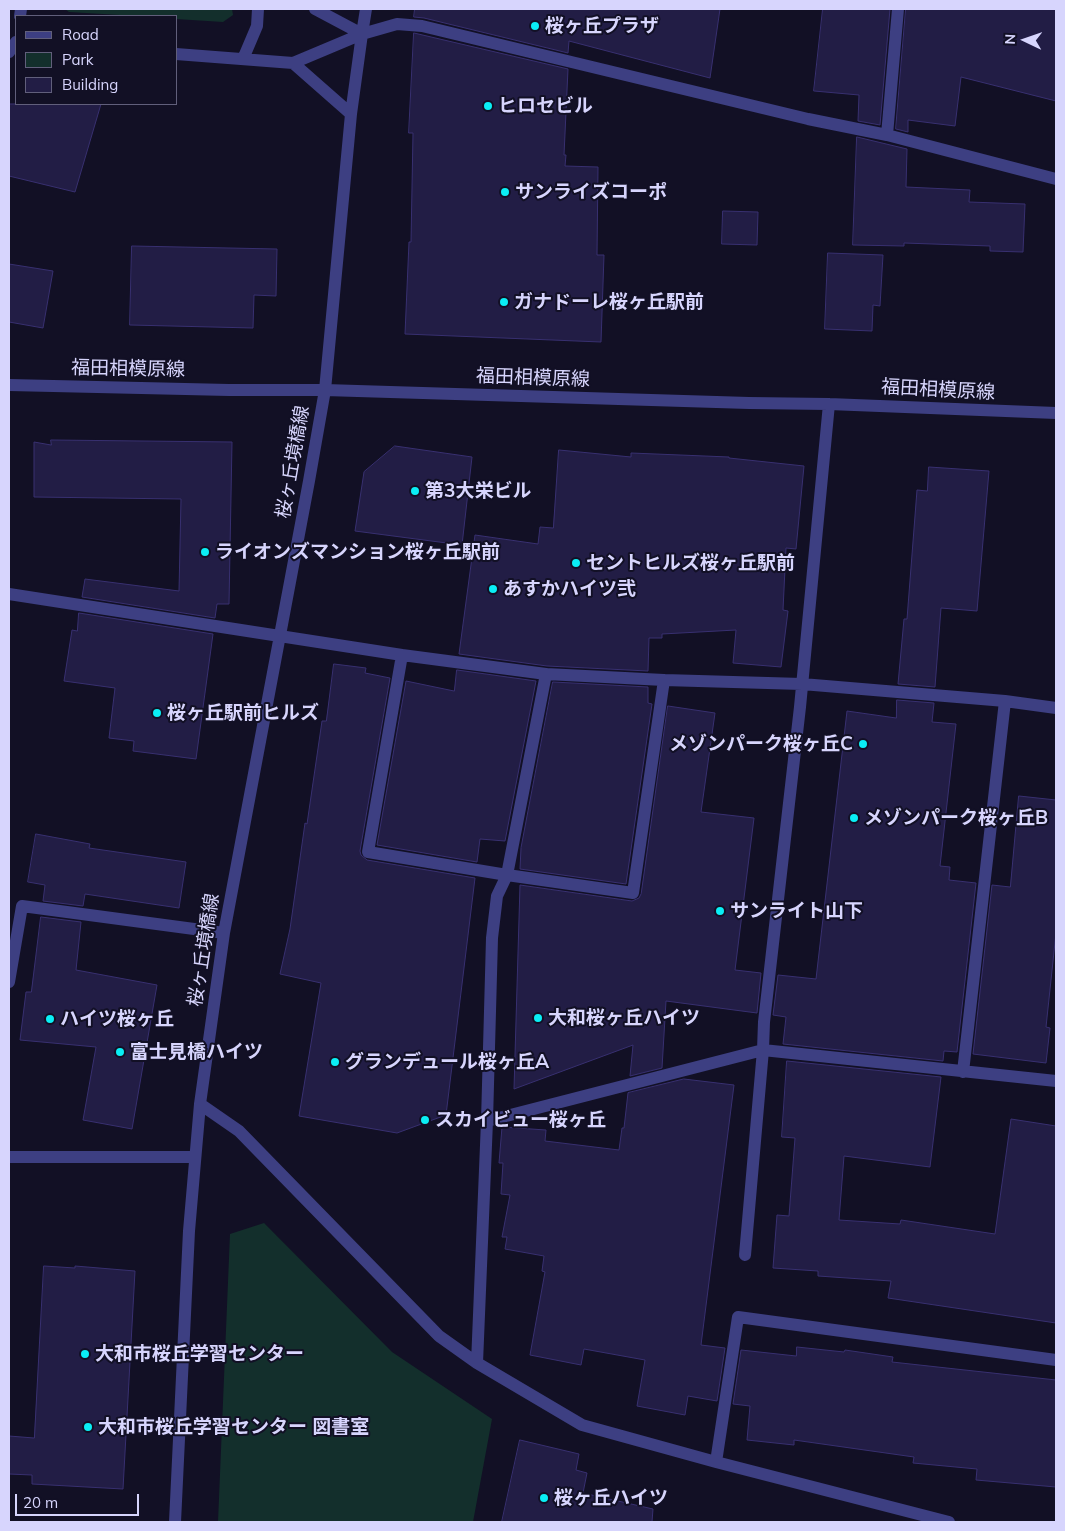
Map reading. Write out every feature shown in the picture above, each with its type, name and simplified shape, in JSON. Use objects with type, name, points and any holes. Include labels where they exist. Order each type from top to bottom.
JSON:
[{"type":"street","points":[[243,59],[257,26],[258,9]]},
{"type":"street","points":[[315,9],[362,34]]},
{"type":"street","name":"桜ヶ丘境橋線","points":[[175,1522],[190,1231],[200,1104],[224,933],[311,472],[324,390],[351,114],[366,9]]},
{"type":"street","points":[[886,135],[898,9]]},
{"type":"street","points":[[178,54],[293,63],[362,34],[397,24],[422,26],[808,119],[886,135],[1056,179]]},
{"type":"street","points":[[293,63],[351,114]]},
{"type":"street","name":"福田相模原線","points":[[9,385],[229,390],[324,390],[731,403],[829,404],[1056,413]]},
{"type":"street","points":[[745,1254],[764,1022],[802,684],[829,404]]},
{"type":"street","points":[[9,594],[402,655],[546,674],[802,684],[1005,701],[1056,708]]},
{"type":"street","points":[[402,655],[368,852],[633,893],[664,680]]},
{"type":"street","points":[[477,1362],[492,938],[497,896],[507,875],[546,674]]},
{"type":"street","points":[[963,1072],[1005,701]]},
{"type":"street","points":[[9,982],[22,906],[224,933]]},
{"type":"street","points":[[487,1121],[763,1050],[1056,1081]]},
{"type":"street","points":[[200,1104],[239,1131],[439,1336],[477,1362],[582,1425],[948,1522]]},
{"type":"street","points":[[9,1157],[195,1157]]},
{"type":"street","points":[[716,1462],[738,1317],[1056,1360]]},
{"type":"green space","points":[[65,9],[232,9],[233,15],[223,22],[178,19],[178,15],[119,15],[69,12]]},
{"type":"green space","points":[[264,1223],[392,1352],[492,1419],[473,1522],[218,1522],[230,1234]]},
{"type":"building","points":[[415,9],[720,9],[710,78],[569,41],[568,53],[414,17]]},
{"type":"building","points":[[823,9],[890,9],[880,125],[858,121],[859,95],[814,91]]},
{"type":"building","points":[[906,9],[1056,9],[1056,101],[961,77],[955,126],[908,120],[908,132],[896,129]]},
{"type":"building","points":[[414,33],[568,69],[565,166],[598,167],[597,255],[604,255],[601,342],[405,334],[409,242],[411,242],[413,133],[409,133]]},
{"type":"building","points":[[9,104],[101,105],[75,192],[9,176]]},
{"type":"building","points":[[857,137],[907,149],[906,187],[970,190],[969,202],[1025,204],[1023,252],[990,251],[990,246],[904,243],[904,246],[853,245]]},
{"type":"building","points":[[723,211],[758,212],[757,245],[722,244]]},
{"type":"building","points":[[132,246],[277,249],[276,296],[254,295],[253,328],[130,325]]},
{"type":"building","points":[[828,253],[883,255],[880,306],[873,305],[872,331],[825,329]]},
{"type":"building","points":[[9,264],[53,271],[43,328],[9,322]]},
{"type":"building","name":"ライオンズマンション桜ヶ丘駅前","points":[[51,440],[232,442],[229,604],[217,604],[215,618],[82,597],[85,579],[179,591],[181,499],[34,497],[34,442],[51,445]]},
{"type":"building","name":"第3大栄ビル","points":[[395,446],[472,457],[462,545],[355,531],[364,472]]},
{"type":"building","points":[[559,450],[631,457],[631,453],[729,457],[804,466],[796,549],[786,548],[783,610],[788,611],[781,667],[733,663],[736,630],[662,634],[662,638],[649,638],[648,671],[547,666],[459,654],[475,535],[538,544],[540,527],[553,528]]},
{"type":"building","points":[[929,467],[989,471],[977,611],[941,608],[935,687],[898,684],[904,619],[907,619],[917,490],[927,491]]},
{"type":"building","name":"桜ヶ丘駅前ヒルズ","points":[[79,613],[213,634],[196,759],[133,751],[134,741],[109,738],[115,688],[64,681],[72,630],[77,631]]},
{"type":"building","points":[[334,664],[366,668],[365,673],[390,678],[360,851],[361,855],[367,860],[475,878],[446,1115],[397,1133],[299,1116],[321,983],[280,974],[290,929],[305,823],[307,824],[322,721],[326,721]]},
{"type":"building","points":[[457,670],[536,681],[505,841],[480,839],[477,862],[377,845],[406,681],[454,691]]},
{"type":"building","points":[[553,682],[648,687],[648,703],[652,704],[626,884],[520,869],[521,848]]},
{"type":"building","points":[[897,700],[934,703],[932,722],[956,724],[940,866],[950,867],[949,880],[976,883],[957,1052],[944,1051],[943,1061],[783,1044],[786,1017],[773,1015],[778,975],[816,979],[847,711],[896,718]]},
{"type":"building","points":[[668,706],[715,713],[701,812],[754,818],[735,970],[761,973],[757,1013],[666,1001],[662,1068],[630,1076],[633,1045],[514,1089],[520,885],[632,901],[639,898]]},
{"type":"building","points":[[1019,796],[1056,800],[1056,933],[1046,1027],[1050,1028],[1046,1063],[973,1054],[992,885],[1010,887]]},
{"type":"building","points":[[36,834],[90,844],[89,848],[186,862],[179,908],[85,894],[83,906],[43,901],[45,885],[28,882]]},
{"type":"building","points":[[41,917],[81,922],[76,970],[157,985],[132,1129],[83,1120],[96,1047],[20,1040],[26,992],[31,992]]},
{"type":"building","points":[[787,1061],[941,1077],[930,1167],[844,1156],[839,1220],[900,1224],[901,1220],[995,1234],[1011,1119],[1056,1126],[1056,1323],[888,1298],[891,1281],[818,1276],[818,1271],[773,1268],[777,1215],[789,1216],[795,1138],[782,1137]]},
{"type":"building","points":[[684,1079],[734,1085],[701,1345],[725,1348],[717,1401],[688,1396],[685,1415],[637,1406],[645,1360],[584,1349],[581,1365],[530,1355],[545,1272],[542,1271],[544,1256],[505,1249],[507,1237],[502,1237],[510,1195],[501,1194],[503,1163],[499,1163],[502,1127],[546,1130],[545,1141],[619,1150],[622,1128],[624,1128],[628,1093]]},
{"type":"building","name":"大和市桜丘学習センター","points":[[44,1266],[75,1268],[75,1266],[135,1271],[123,1489],[32,1484],[32,1475],[9,1474],[9,1436],[34,1438]]},
{"type":"building","points":[[797,1347],[844,1352],[845,1350],[893,1357],[892,1362],[1056,1380],[1056,1487],[976,1480],[977,1469],[913,1463],[914,1457],[794,1440],[794,1445],[747,1440],[750,1406],[733,1404],[741,1350],[796,1356]]},
{"type":"building","name":"桜ヶ丘ハイツ","points":[[520,1440],[579,1454],[576,1470],[587,1473],[583,1493],[653,1509],[652,1522],[502,1522]]},
{"type":"place","name":"桜ヶ丘プラザ","points":[[535,26]]},
{"type":"place","name":"ヒロセビル","points":[[488,106]]},
{"type":"place","name":"サンライズコーポ","points":[[505,192]]},
{"type":"place","name":"ガナドーレ桜ヶ丘駅前","points":[[504,302]]},
{"type":"place","name":"第3大栄ビル","points":[[415,491]]},
{"type":"place","name":"ライオンズマンション桜ヶ丘駅前","points":[[205,552]]},
{"type":"place","name":"セントヒルズ桜ヶ丘駅前","points":[[576,563]]},
{"type":"place","name":"あすかハイツ弐","points":[[493,589]]},
{"type":"place","name":"桜ヶ丘駅前ヒルズ","points":[[157,713]]},
{"type":"place","name":"メゾンパーク桜ヶ丘C","points":[[863,744]]},
{"type":"place","name":"メゾンパーク桜ヶ丘B","points":[[854,818]]},
{"type":"place","name":"サンライト山下","points":[[720,911]]},
{"type":"place","name":"大和桜ヶ丘ハイツ","points":[[538,1018]]},
{"type":"place","name":"ハイツ桜ヶ丘","points":[[50,1019]]},
{"type":"place","name":"富士見橋ハイツ","points":[[120,1052]]},
{"type":"place","name":"グランデュール桜ヶ丘A","points":[[335,1062]]},
{"type":"place","name":"スカイビュー桜ヶ丘","points":[[425,1120]]},
{"type":"place","name":"大和市桜丘学習センター","points":[[85,1354]]},
{"type":"place","name":"大和市桜丘学習センター 図書室","points":[[88,1427]]},
{"type":"place","name":"桜ヶ丘ハイツ","points":[[544,1498]]}]
